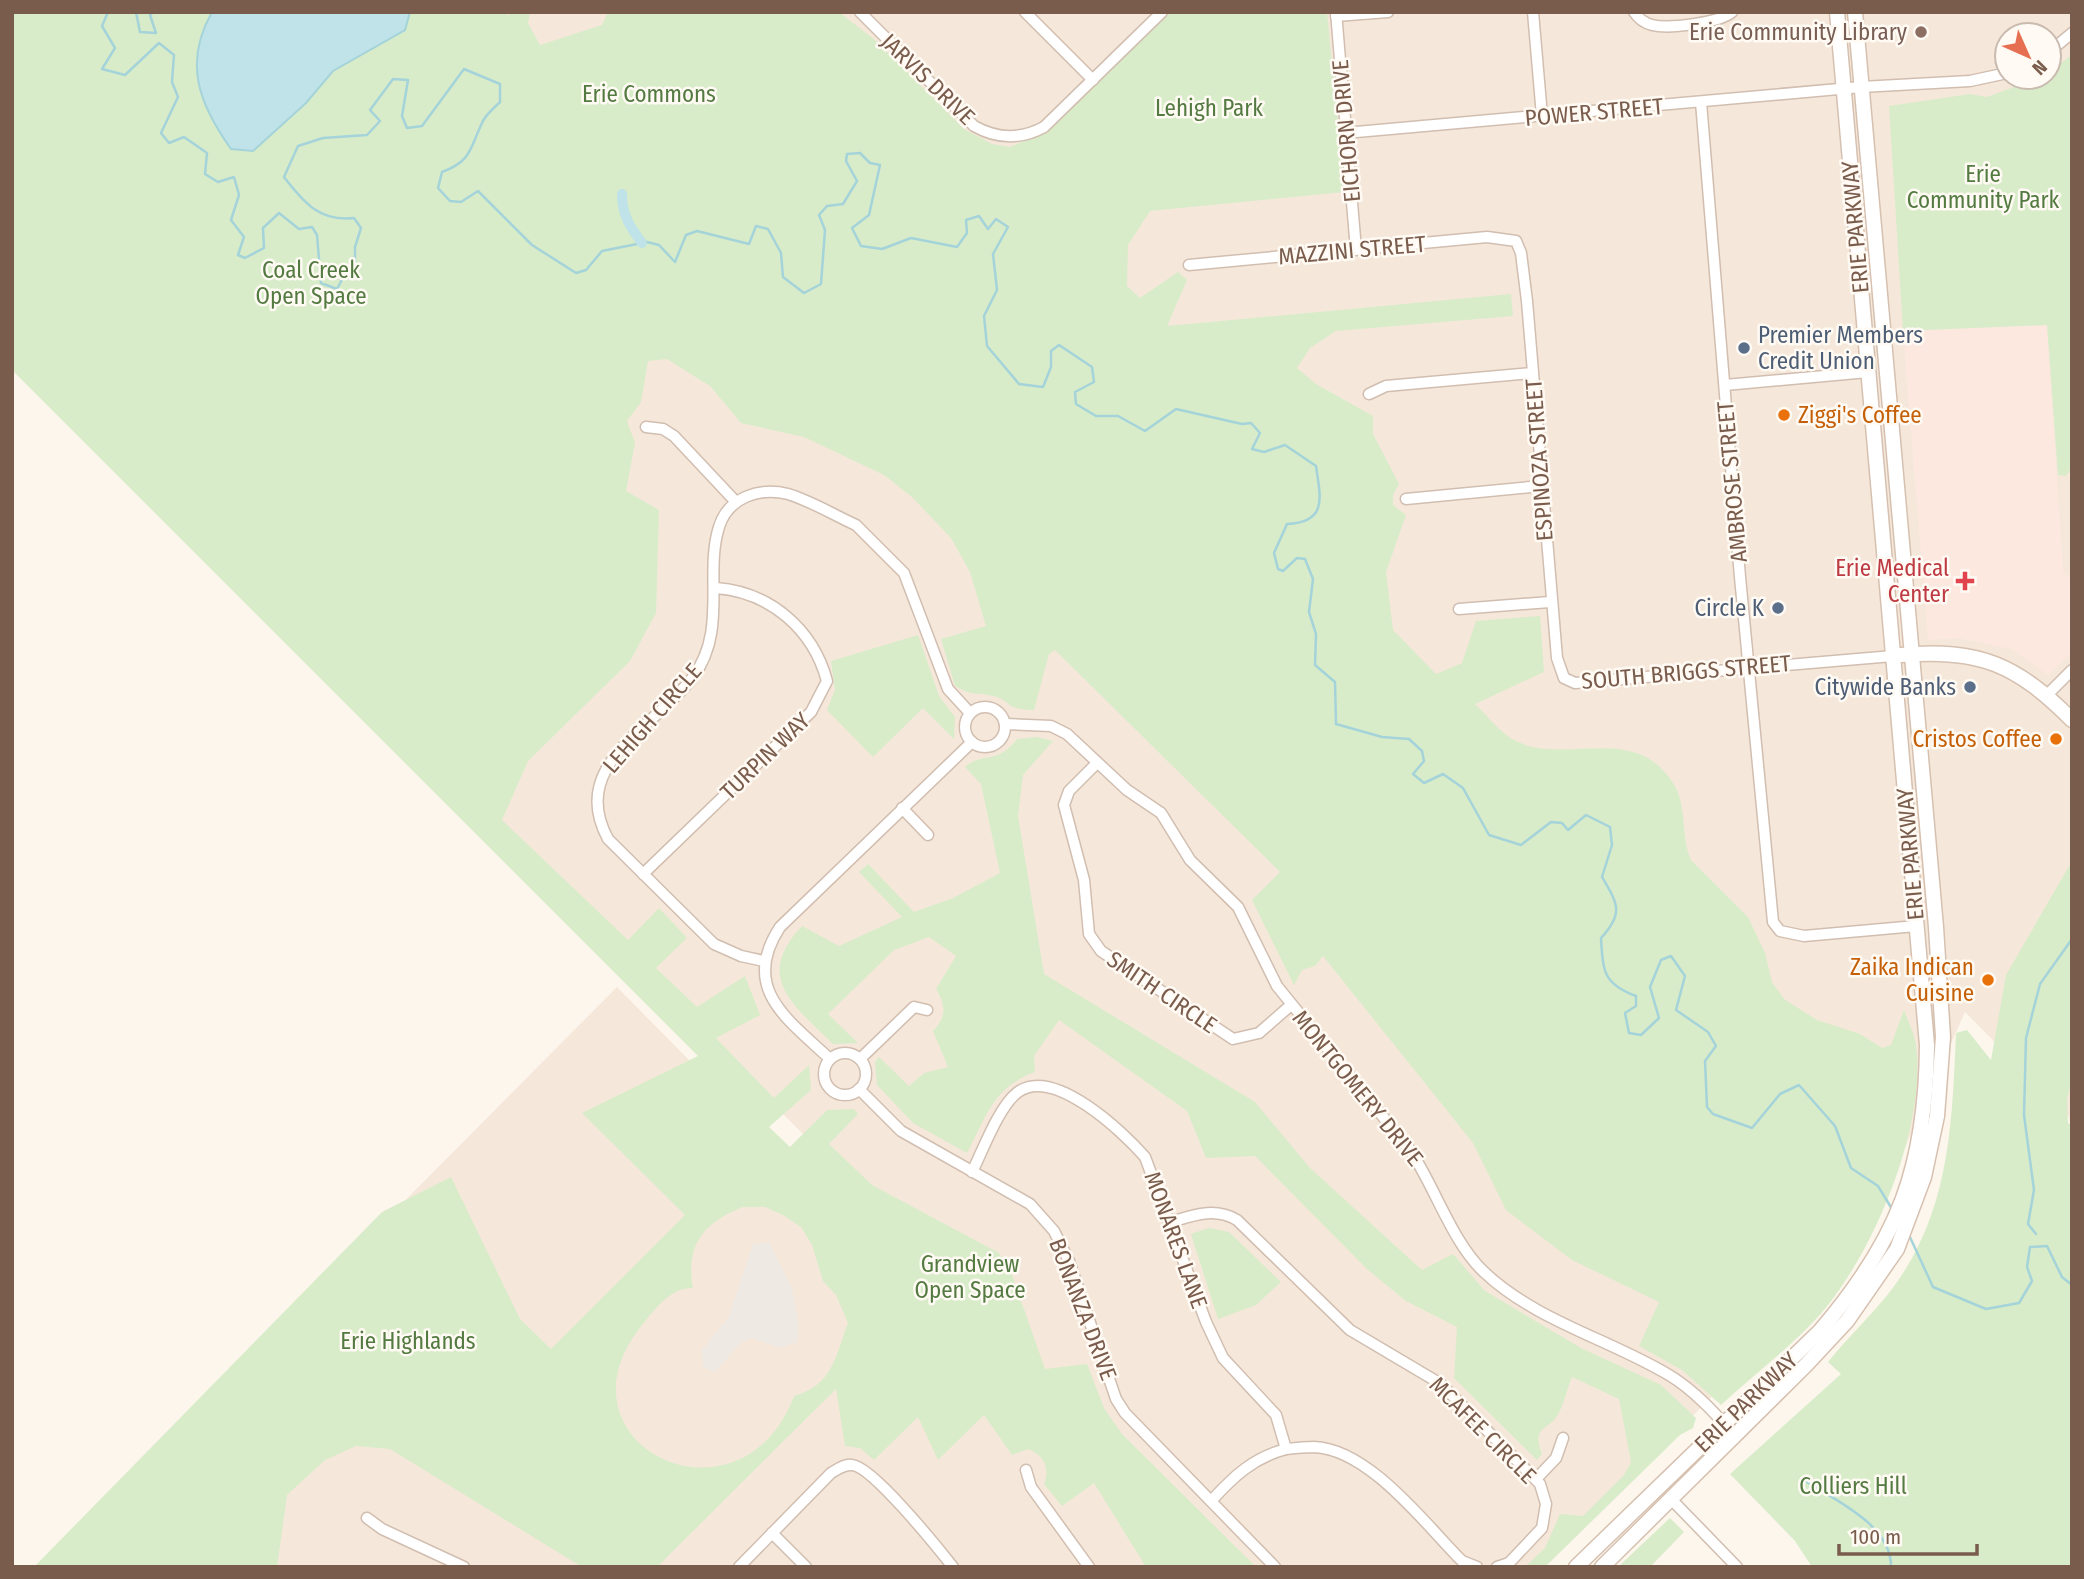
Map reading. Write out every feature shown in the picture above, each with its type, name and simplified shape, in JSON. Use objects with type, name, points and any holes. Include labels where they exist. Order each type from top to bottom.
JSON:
[{"type":"main road","name":"ERIE PARKWAY","points":[[1602,1567],[1839,1330],[1874,1273],[1894,1222],[1915,1164],[1927,1097],[1927,1045],[1837,12]]},
{"type":"main road","name":"ERIE PARKWAY","points":[[1576,1567],[1820,1331],[1897,1249],[1924,1177],[1937,1116],[1943,1037],[1855,12]]},
{"type":"main road","points":[[1893,656],[1972,655],[2013,670],[2047,695],[2072,720]]},
{"type":"street","name":"JARVIS DRIVE","points":[[860,12],[974,126],[987,134],[1014,137],[1030,135],[1044,127],[1162,12]]},
{"type":"street","points":[[1025,12],[1093,80]]},
{"type":"street","points":[[1336,14],[1388,12]]},
{"type":"street","points":[[1533,12],[1542,116]]},
{"type":"street","points":[[1634,12],[1645,22],[1663,25],[1722,20],[1732,12]]},
{"type":"street","name":"EICHORN DRIVE","points":[[1336,14],[1356,250]]},
{"type":"street","name":"POWER STREET","points":[[1345,133],[1861,87],[1970,81],[1993,76]]},
{"type":"street","name":"AMBROSE STREET","points":[[1701,102],[1773,922],[1780,931],[1804,936],[1916,926]]},
{"type":"street","name":"MAZZINI STREET","points":[[1189,265],[1487,237],[1516,241]]},
{"type":"street","name":"ESPINOZA STREET","points":[[1516,241],[1521,253],[1550,602],[1558,668],[1564,678]]},
{"type":"street","points":[[1725,385],[1868,372]]},
{"type":"street","points":[[1369,394],[1385,386],[1532,373]]},
{"type":"street","points":[[646,427],[663,429],[674,436],[736,502],[742,497],[762,492],[792,495],[867,533],[904,573],[948,689],[970,713]]},
{"type":"street","points":[[1406,499],[1541,486]]},
{"type":"street","name":"LEHIGH CIRCLE","points":[[736,502],[720,524],[715,540],[716,588],[712,628],[702,663],[680,692],[608,764],[596,791],[600,823],[608,839],[714,944],[741,956],[764,961]]},
{"type":"street","name":"TURPIN WAY","points":[[643,874],[811,712],[827,681],[809,638],[787,616],[741,593],[716,588]]},
{"type":"street","points":[[1459,608],[1550,602]]},
{"type":"street","name":"SOUTH BRIGGS STREET","points":[[1564,678],[1575,683],[1893,656]]},
{"type":"street","points":[[2047,695],[2072,670]]},
{"type":"street","points":[[988,707],[1000,713],[1005,724],[998,743],[984,747],[972,742],[965,725],[970,713],[988,707]]},
{"type":"street","name":"MONTGOMERY DRIVE","points":[[1005,724],[1051,726],[1067,734],[1127,790],[1161,813],[1190,860],[1238,907],[1277,986],[1410,1150],[1428,1177],[1463,1245],[1481,1270],[1504,1289],[1538,1310],[1667,1374],[1724,1423],[1735,1436]]},
{"type":"street","points":[[830,1059],[773,1002],[763,980],[764,961],[769,944],[780,927],[972,742]]},
{"type":"street","name":"SMITH CIRCLE","points":[[1097,763],[1069,791],[1064,805],[1082,869],[1086,923],[1093,943],[1154,989],[1233,1039],[1259,1033],[1292,1005]]},
{"type":"street","points":[[900,810],[928,835]]},
{"type":"street","points":[[860,1059],[914,1007],[926,1010]]},
{"type":"street","points":[[848,1053],[860,1059],[866,1074],[859,1089],[841,1094],[829,1087],[824,1073],[830,1059],[848,1053]]},
{"type":"street","name":"MONARES LANE","points":[[972,1172],[1012,1098],[1026,1088],[1049,1086],[1068,1094],[1131,1141],[1153,1171],[1206,1322],[1223,1358],[1270,1406],[1286,1449]]},
{"type":"street","name":"BONANZA DRIVE","points":[[859,1089],[901,1131],[1030,1204],[1054,1231],[1069,1261],[1116,1399],[1137,1426],[1275,1567]]},
{"type":"street","name":"MCAFEE CIRCLE","points":[[1171,1222],[1199,1213],[1216,1213],[1237,1220],[1350,1330],[1441,1384],[1536,1479],[1546,1504],[1542,1528],[1509,1563],[1497,1567]]},
{"type":"street","points":[[1536,1479],[1556,1458],[1563,1438]]},
{"type":"street","points":[[1212,1500],[1246,1466],[1265,1455],[1286,1449],[1315,1447],[1334,1451],[1372,1471],[1462,1561],[1477,1567]]},
{"type":"street","points":[[739,1567],[831,1473],[844,1465],[854,1464],[868,1473],[903,1508],[953,1567]]},
{"type":"street","points":[[1026,1470],[1031,1487],[1089,1567]]},
{"type":"street","points":[[1671,1499],[1737,1567]]},
{"type":"street","points":[[367,1518],[382,1530],[464,1567]]},
{"type":"street","points":[[772,1533],[806,1567]]},
{"type":"shaded area","points":[[447,12],[2072,12],[2072,1135],[2069,1117],[1965,1012],[1860,1249],[1541,1567],[1238,1567],[370,703]]},
{"type":"shaded area","points":[[2047,324],[2063,572],[2072,581],[2072,652],[2048,675],[2012,649],[1958,638],[1928,640],[1903,331]]},
{"type":"shaded area","name":"Erie Highlands","points":[[617,987],[1189,1567],[41,1567]]},
{"type":"shaded area","points":[[769,1242],[792,1289],[799,1327],[797,1342],[780,1348],[751,1338],[742,1342],[715,1372],[710,1371],[703,1365],[702,1350],[728,1318],[753,1244]]},
{"type":"green space","name":"Coal Creek Open Space","points":[[12,12],[495,12],[509,15],[511,12],[530,12],[528,23],[540,45],[602,25],[608,12],[839,12],[875,40],[964,129],[992,144],[1010,147],[1045,133],[1170,12],[1327,12],[1345,192],[1150,211],[1128,245],[1127,286],[1140,298],[1178,272],[1187,280],[1167,326],[1511,294],[1513,316],[1336,331],[1310,348],[1297,368],[1316,384],[1373,416],[1373,434],[1399,484],[1393,495],[1393,505],[1406,515],[1386,572],[1393,630],[1436,674],[1462,663],[1476,621],[1540,616],[1544,672],[1475,704],[1509,737],[1534,747],[1619,749],[1639,754],[1657,764],[1678,792],[1691,860],[1748,917],[1765,953],[1772,982],[1784,999],[1817,1020],[1860,1034],[1882,1048],[1891,1045],[1904,1010],[1916,1046],[1917,1079],[1913,1115],[1904,1153],[1875,1228],[1837,1294],[1816,1319],[1721,1405],[1682,1370],[1639,1346],[1659,1302],[1572,1260],[1506,1210],[1473,1143],[1323,956],[1315,966],[1302,970],[1294,985],[1252,900],[1280,872],[1055,650],[1049,654],[1034,710],[1013,707],[999,698],[972,693],[955,686],[941,639],[986,626],[970,572],[951,538],[912,497],[884,475],[804,437],[741,423],[710,386],[667,359],[648,361],[641,402],[627,421],[635,443],[626,491],[659,510],[656,613],[630,661],[528,761],[502,820],[628,940],[659,908],[687,938],[656,968],[697,1007],[745,976],[760,1015],[716,1038],[774,1098],[809,1065],[811,1090],[769,1127],[790,1147],[827,1110],[854,1109],[858,1114],[829,1144],[872,1185],[999,1253],[1010,1269],[1045,1369],[1087,1364],[1104,1408],[1122,1434],[1256,1567],[1146,1567],[1094,1483],[1062,1506],[1044,1484],[1046,1467],[1042,1458],[1028,1449],[1012,1455],[984,1415],[938,1460],[918,1417],[874,1460],[860,1448],[845,1446],[836,1389],[657,1567],[582,1567],[390,1449],[356,1446],[325,1460],[287,1495],[277,1567],[34,1567],[382,1212],[451,1177],[520,1319],[551,1349],[685,1215],[582,1113],[698,1056],[12,370]],"holes":[[[743,1207],[765,1207],[801,1227],[812,1245],[823,1281],[836,1295],[848,1323],[831,1368],[817,1385],[794,1396],[768,1439],[734,1462],[697,1467],[662,1458],[633,1437],[618,1406],[619,1367],[643,1324],[658,1306],[678,1291],[693,1288],[692,1259],[700,1237],[708,1228]]]},
{"type":"green space","name":"Erie Community Park","points":[[2072,55],[2072,467],[2066,476],[2058,475],[2047,325],[1903,331],[1889,106],[1970,94],[1987,97],[2003,91],[2063,91],[2063,62]]},
{"type":"green space","points":[[918,635],[939,696],[955,717],[954,739],[923,708],[873,757],[827,710],[835,690],[831,661]]},
{"type":"green space","points":[[1037,737],[1053,741],[1023,775],[1018,816],[1044,974],[1255,1102],[1310,1168],[1422,1270],[1453,1254],[1485,1291],[1581,1348],[1661,1385],[1696,1418],[1693,1428],[1680,1435],[1545,1567],[1525,1567],[1545,1548],[1560,1514],[1583,1516],[1624,1475],[1631,1462],[1619,1399],[1572,1377],[1557,1416],[1542,1430],[1538,1438],[1542,1454],[1537,1460],[1454,1378],[1457,1327],[1406,1301],[1368,1270],[1255,1156],[1206,1158],[1187,1111],[1059,1020],[1034,1056],[1035,1072],[1021,1078],[1000,1095],[967,1153],[913,1123],[877,1085],[875,1062],[879,1057],[909,1086],[924,1073],[948,1067],[933,1031],[944,1011],[936,989],[956,956],[929,937],[894,950],[828,1014],[858,1043],[833,1044],[784,990],[780,976],[781,961],[788,944],[802,926],[839,946],[902,917],[859,872],[868,864],[914,912],[953,898],[1000,873],[981,784],[965,767],[972,762],[1003,753],[1017,739]]},
{"type":"green space","name":"Colliers Hill","points":[[2072,861],[2072,1079],[2067,1099],[2068,1123],[2072,1125],[2072,1567],[1812,1567],[1795,1541],[1730,1474],[1841,1374],[1828,1362],[1885,1298],[1911,1260],[1937,1198],[1944,1166],[1952,1101],[1956,1033],[1967,1030],[1991,1060],[2006,975]]},
{"type":"green space","points":[[1209,1228],[1229,1232],[1281,1282],[1256,1305],[1218,1319],[1191,1234]]},
{"type":"green space","points":[[1670,1518],[1684,1532],[1650,1567],[1618,1567]]},
{"type":"water","points":[[212,12],[410,12],[405,30],[333,71],[306,103],[253,151],[231,149],[210,116],[203,99],[197,66],[198,49]]},
{"type":"waterway","points":[[108,12],[102,26],[115,48],[102,69],[125,75],[159,43],[174,55],[172,82],[178,97],[161,133],[169,143],[184,137],[207,153],[205,174],[218,182],[234,177],[239,195],[231,220],[244,237],[238,255],[245,258],[264,248],[263,228],[279,213],[299,229],[312,227],[317,235],[321,283],[337,289],[345,274],[355,271],[355,247],[361,228],[354,218],[332,217],[314,209],[284,177],[298,146],[323,138],[367,135],[380,121],[370,110],[393,79],[408,80],[402,116],[407,128],[422,126],[464,69],[500,84],[500,102],[483,120],[465,158],[442,172],[438,188],[450,201],[461,202],[478,191],[532,245],[576,273],[586,270],[602,251],[647,242],[659,245],[675,262],[686,235],[697,231],[749,244],[756,226],[768,229],[781,253],[783,277],[804,293],[821,284],[825,230],[819,215],[827,206],[843,204],[857,181],[846,161],[847,154],[860,153],[870,163],[880,165],[869,215],[852,228],[861,246],[882,249],[911,238],[957,247],[967,233],[966,220],[979,216],[988,229],[996,219],[1008,227],[993,254],[997,290],[984,316],[987,346],[1019,384],[1043,387],[1051,367],[1051,351],[1059,345],[1092,367],[1094,382],[1075,392],[1076,404],[1096,416],[1118,416],[1145,431],[1176,409],[1242,424],[1251,423],[1260,433],[1252,449],[1264,452],[1285,445],[1316,466],[1320,497],[1316,513],[1300,522],[1287,524],[1274,553],[1278,569],[1283,571],[1297,558],[1305,559],[1313,579],[1309,612],[1316,634],[1315,665],[1335,682],[1336,724],[1382,737],[1409,739],[1422,751],[1424,761],[1413,774],[1424,783],[1443,774],[1463,788],[1489,835],[1521,845],[1551,822],[1562,823],[1568,830],[1586,815],[1610,827],[1612,845],[1602,877],[1615,902],[1616,915],[1601,938],[1602,949],[1604,968],[1611,981],[1636,996],[1636,1006],[1625,1013],[1629,1033],[1641,1035],[1659,1018],[1650,987],[1661,960],[1671,956],[1685,976],[1676,1010],[1708,1032],[1716,1046],[1705,1061],[1707,1107],[1713,1114],[1752,1128],[1780,1094],[1799,1085],[1835,1126],[1851,1168],[1878,1186],[1892,1209]]},
{"type":"waterway","points":[[136,12],[140,32],[156,33],[150,15],[153,12]]},
{"type":"waterway","points":[[622,194],[623,208],[642,243]]},
{"type":"waterway","points":[[2036,1234],[2028,1224],[2034,1190],[2024,1115],[2026,1038],[2040,984],[2072,939]]},
{"type":"waterway","points":[[1909,1235],[1933,1287],[1986,1309],[2019,1303],[2032,1281],[2027,1267],[2030,1247],[2047,1246],[2062,1277],[2072,1285]]},
{"type":"waterway","points":[[1807,1482],[1847,1506],[1873,1527],[1889,1552],[1891,1567]]},
{"type":"place","name":"Erie Community Library","points":[[1921,32]]},
{"type":"place","name":"Premier Members Credit Union","points":[[1744,348]]},
{"type":"place","name":"Ziggi's Coffee","points":[[1784,415]]},
{"type":"place","name":"Erie Medical Center","points":[[1965,581]]},
{"type":"place","name":"Circle K","points":[[1778,608]]},
{"type":"place","name":"Citywide Banks","points":[[1970,687]]},
{"type":"place","name":"Cristos Coffee","points":[[2056,739]]},
{"type":"place","name":"Zaika Indican Cuisine","points":[[1988,980]]},
{"type":"park label","name":"Erie Commons","points":[[649,94]]},
{"type":"park label","name":"Lehigh Park","points":[[1209,108]]},
{"type":"park label","name":"Grandview Open Space","points":[[970,1277]]}]
